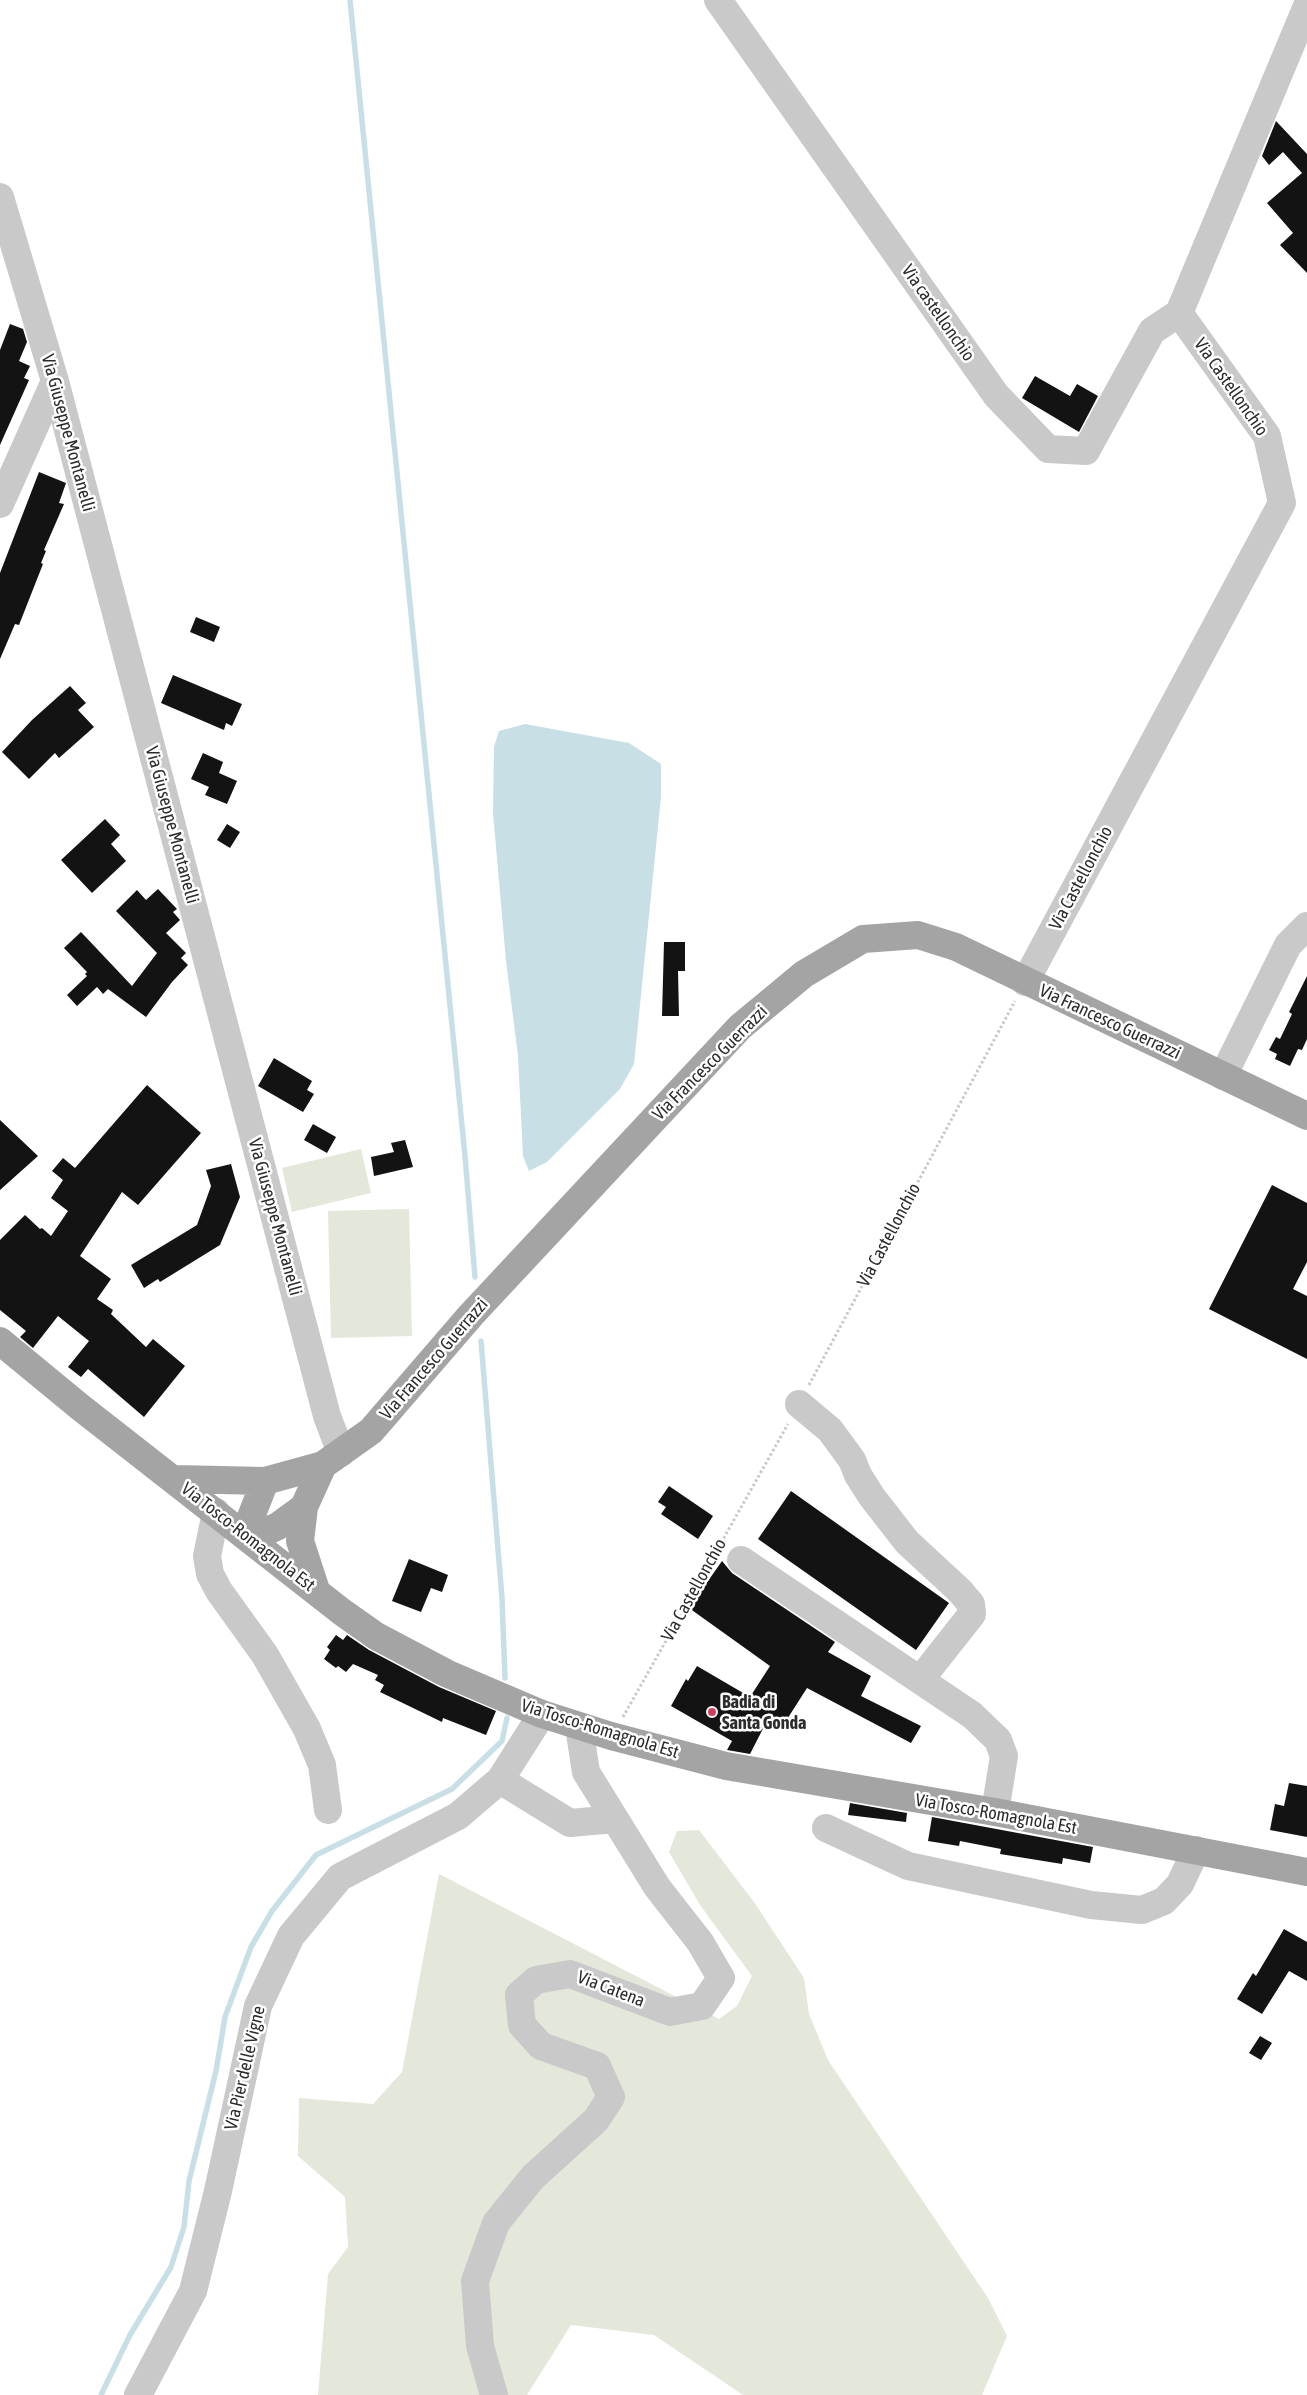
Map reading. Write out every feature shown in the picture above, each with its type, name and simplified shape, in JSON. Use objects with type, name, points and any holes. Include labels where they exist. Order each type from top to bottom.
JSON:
[{"type":"main road","name":"Via Francesco Guerrazzi","points":[[175,1479],[265,1481],[332,1459],[371,1431],[471,1315],[740,1027],[804,974],[863,939],[918,935],[956,947],[1025,982],[1306,1114]]},
{"type":"main road","name":"Via Tosco-Romagnola Est","points":[[0,1341],[88,1413],[376,1636],[462,1681],[542,1714],[611,1736],[726,1766],[995,1812],[1307,1872]]},
{"type":"main road","name":"Via Francesco Guerrazzi","points":[[316,1590],[300,1541],[304,1507],[332,1459]]},
{"type":"main road","points":[[249,1538],[251,1517],[265,1481]]},
{"type":"main road","name":"Via Francesco Guerrazzi","points":[[249,1538],[278,1526],[304,1507]]},
{"type":"street","name":"Via castellonchio","points":[[718,0],[996,395],[1048,449],[1086,451],[1152,331],[1179,314]]},
{"type":"street","points":[[1179,314],[1307,6]]},
{"type":"street","name":"Via Giuseppe Montanelli","points":[[0,197],[55,381],[327,1416],[332,1459]]},
{"type":"street","name":"Via Castellonchio","points":[[1025,982],[1282,503],[1267,436],[1179,314]]},
{"type":"street","points":[[0,504],[55,381]]},
{"type":"street","points":[[1223,1076],[1288,945],[1307,926]]},
{"type":"street","points":[[799,1404],[834,1436],[852,1460],[858,1475],[872,1497],[907,1542],[960,1591],[971,1604],[972,1614],[920,1680]]},
{"type":"street","points":[[216,1512],[207,1556],[210,1574],[219,1591],[265,1655],[307,1729],[322,1765],[328,1810]]},
{"type":"street","points":[[742,1560],[972,1715],[998,1740],[1004,1756],[995,1812]]},
{"type":"street","name":"Via Pier delle Vigne","points":[[138,2395],[193,2291],[218,2191],[258,2006],[291,1936],[340,1877],[458,1816],[500,1780],[542,1714]]},
{"type":"street","name":"Via Catena","points":[[494,2395],[480,2346],[474,2282],[496,2223],[533,2177],[596,2120],[611,2096],[598,2066],[541,2046],[522,2025],[519,1996],[536,1980],[570,1974],[670,2012],[702,2006],[721,1978],[700,1942],[657,1887],[586,1772],[579,1726]]},
{"type":"street","points":[[500,1780],[570,1823],[615,1819]]},
{"type":"street","points":[[826,1828],[908,1866],[1091,1905],[1142,1910],[1164,1901],[1180,1884],[1196,1850]]},
{"type":"path","name":"Via Castellonchio","points":[[611,1736],[634,1700],[799,1404],[1025,982]]},
{"type":"shaded area","points":[[361,1149],[371,1193],[292,1212],[282,1168]]},
{"type":"shaded area","points":[[409,1209],[412,1336],[331,1338],[328,1211]]},
{"type":"shaded area","points":[[699,1830],[754,1902],[804,1978],[809,2014],[828,2060],[988,2298],[1007,2336],[982,2395],[743,2395],[654,2335],[571,2325],[527,2395],[318,2395],[328,2274],[348,2247],[345,2197],[298,2156],[299,2098],[373,2104],[402,2072],[439,1874],[719,2019],[737,2006],[752,1976],[700,1905],[669,1852],[677,1831]]},
{"type":"water","points":[[525,724],[629,743],[661,764],[661,797],[634,1064],[620,1089],[547,1162],[529,1171],[523,1156],[518,1056],[506,961],[493,813],[494,747],[499,731]]},
{"type":"building","points":[[1276,121],[1307,154],[1307,273],[1280,245],[1293,233],[1267,203],[1302,173],[1283,152],[1269,165],[1262,156]]},
{"type":"building","points":[[10,324],[23,329],[27,342],[19,361],[30,366],[24,378],[29,380],[0,445],[0,350]]},
{"type":"building","points":[[1035,376],[1070,396],[1077,384],[1098,396],[1079,432],[1022,398]]},
{"type":"building","points":[[39,472],[66,483],[59,503],[64,504],[44,550],[46,551],[41,563],[43,564],[19,625],[15,624],[0,659],[0,573]]},
{"type":"building","points":[[196,617],[220,627],[214,642],[190,632]]},
{"type":"building","points":[[173,675],[242,704],[232,726],[226,723],[224,730],[161,703]]},
{"type":"building","points":[[70,686],[86,703],[78,710],[94,727],[59,758],[55,753],[29,779],[2,752],[32,720]]},
{"type":"building","points":[[203,753],[223,762],[219,773],[237,781],[227,804],[205,795],[209,787],[191,779]]},
{"type":"building","points":[[105,819],[120,835],[111,844],[126,861],[92,893],[61,860]]},
{"type":"building","points":[[227,824],[240,832],[230,848],[217,840]]},
{"type":"building","points":[[158,889],[177,909],[173,912],[180,920],[166,933],[186,953],[181,958],[188,965],[172,982],[146,1017],[108,989],[103,994],[97,987],[77,1006],[67,995],[87,976],[85,974],[87,972],[64,948],[81,932],[132,986],[157,953],[116,911],[137,890],[146,900]]},
{"type":"building","points":[[664,942],[685,942],[685,971],[678,971],[679,1016],[662,1016]]},
{"type":"building","points":[[1307,976],[1307,1039],[1302,1050],[1298,1049],[1290,1066],[1275,1059],[1277,1054],[1269,1050],[1276,1037],[1280,1039],[1292,1014],[1289,1012]]},
{"type":"building","points":[[274,1058],[312,1081],[307,1090],[314,1094],[303,1112],[258,1086]]},
{"type":"building","points":[[147,1085],[201,1133],[138,1205],[122,1192],[80,1256],[111,1279],[97,1299],[113,1310],[111,1314],[146,1347],[153,1339],[185,1366],[144,1417],[88,1369],[81,1377],[68,1367],[89,1341],[58,1316],[33,1348],[20,1337],[26,1331],[0,1310],[0,1240],[25,1215],[51,1236],[68,1211],[51,1198],[63,1180],[52,1171],[63,1158],[75,1168]]},
{"type":"building","points":[[0,1120],[38,1156],[0,1190]]},
{"type":"building","points":[[313,1124],[336,1137],[327,1153],[304,1140]]},
{"type":"building","points":[[405,1140],[413,1167],[374,1176],[371,1157],[394,1152],[391,1143]]},
{"type":"building","points":[[231,1164],[240,1197],[220,1245],[160,1282],[158,1279],[144,1288],[131,1265],[197,1225],[211,1186],[206,1170]]},
{"type":"building","points":[[1272,1185],[1307,1203],[1307,1262],[1293,1289],[1307,1296],[1307,1359],[1209,1309]]},
{"type":"building","points":[[669,1486],[713,1516],[698,1539],[661,1514],[666,1507],[658,1502]]},
{"type":"building","points":[[791,1491],[949,1603],[916,1650],[758,1539]]},
{"type":"building","points":[[409,1559],[448,1575],[442,1592],[431,1588],[421,1612],[392,1601]]},
{"type":"building","points":[[722,1561],[732,1573],[835,1642],[828,1652],[871,1676],[861,1696],[921,1726],[911,1743],[807,1688],[784,1724],[770,1715],[750,1754],[727,1750],[732,1741],[671,1706],[686,1679],[688,1681],[697,1666],[750,1697],[770,1666],[689,1608]]},
{"type":"building","points":[[336,1635],[343,1640],[347,1635],[369,1650],[439,1687],[496,1711],[486,1735],[443,1718],[442,1722],[380,1692],[384,1685],[375,1680],[378,1675],[353,1664],[346,1672],[338,1666],[336,1668],[324,1659],[330,1650],[327,1647]]},
{"type":"building","points":[[1289,1783],[1307,1786],[1307,1837],[1270,1830],[1275,1804],[1284,1806]]},
{"type":"building","points":[[850,1803],[907,1813],[906,1822],[848,1815]]},
{"type":"building","points":[[932,1817],[1093,1847],[1090,1863],[1063,1858],[1062,1864],[1000,1854],[1001,1849],[960,1841],[959,1846],[928,1841]]},
{"type":"building","points":[[1284,1929],[1307,1942],[1307,1981],[1289,1971],[1262,2014],[1237,1999],[1253,1973],[1256,1976]]},
{"type":"building","points":[[1260,2036],[1272,2043],[1261,2060],[1249,2053]]},
{"type":"waterway","points":[[350,0],[465,1156],[475,1277]]},
{"type":"waterway","points":[[481,1341],[502,1598],[505,1678]]},
{"type":"waterway","points":[[101,2395],[130,2335],[171,2267],[184,2227],[189,2181],[216,2071],[225,2017],[251,1947],[272,1911],[316,1855],[452,1789],[502,1741],[507,1718]]},
{"type":"place","name":"Badia di Santa Gonda","points":[[712,1712]]}]
